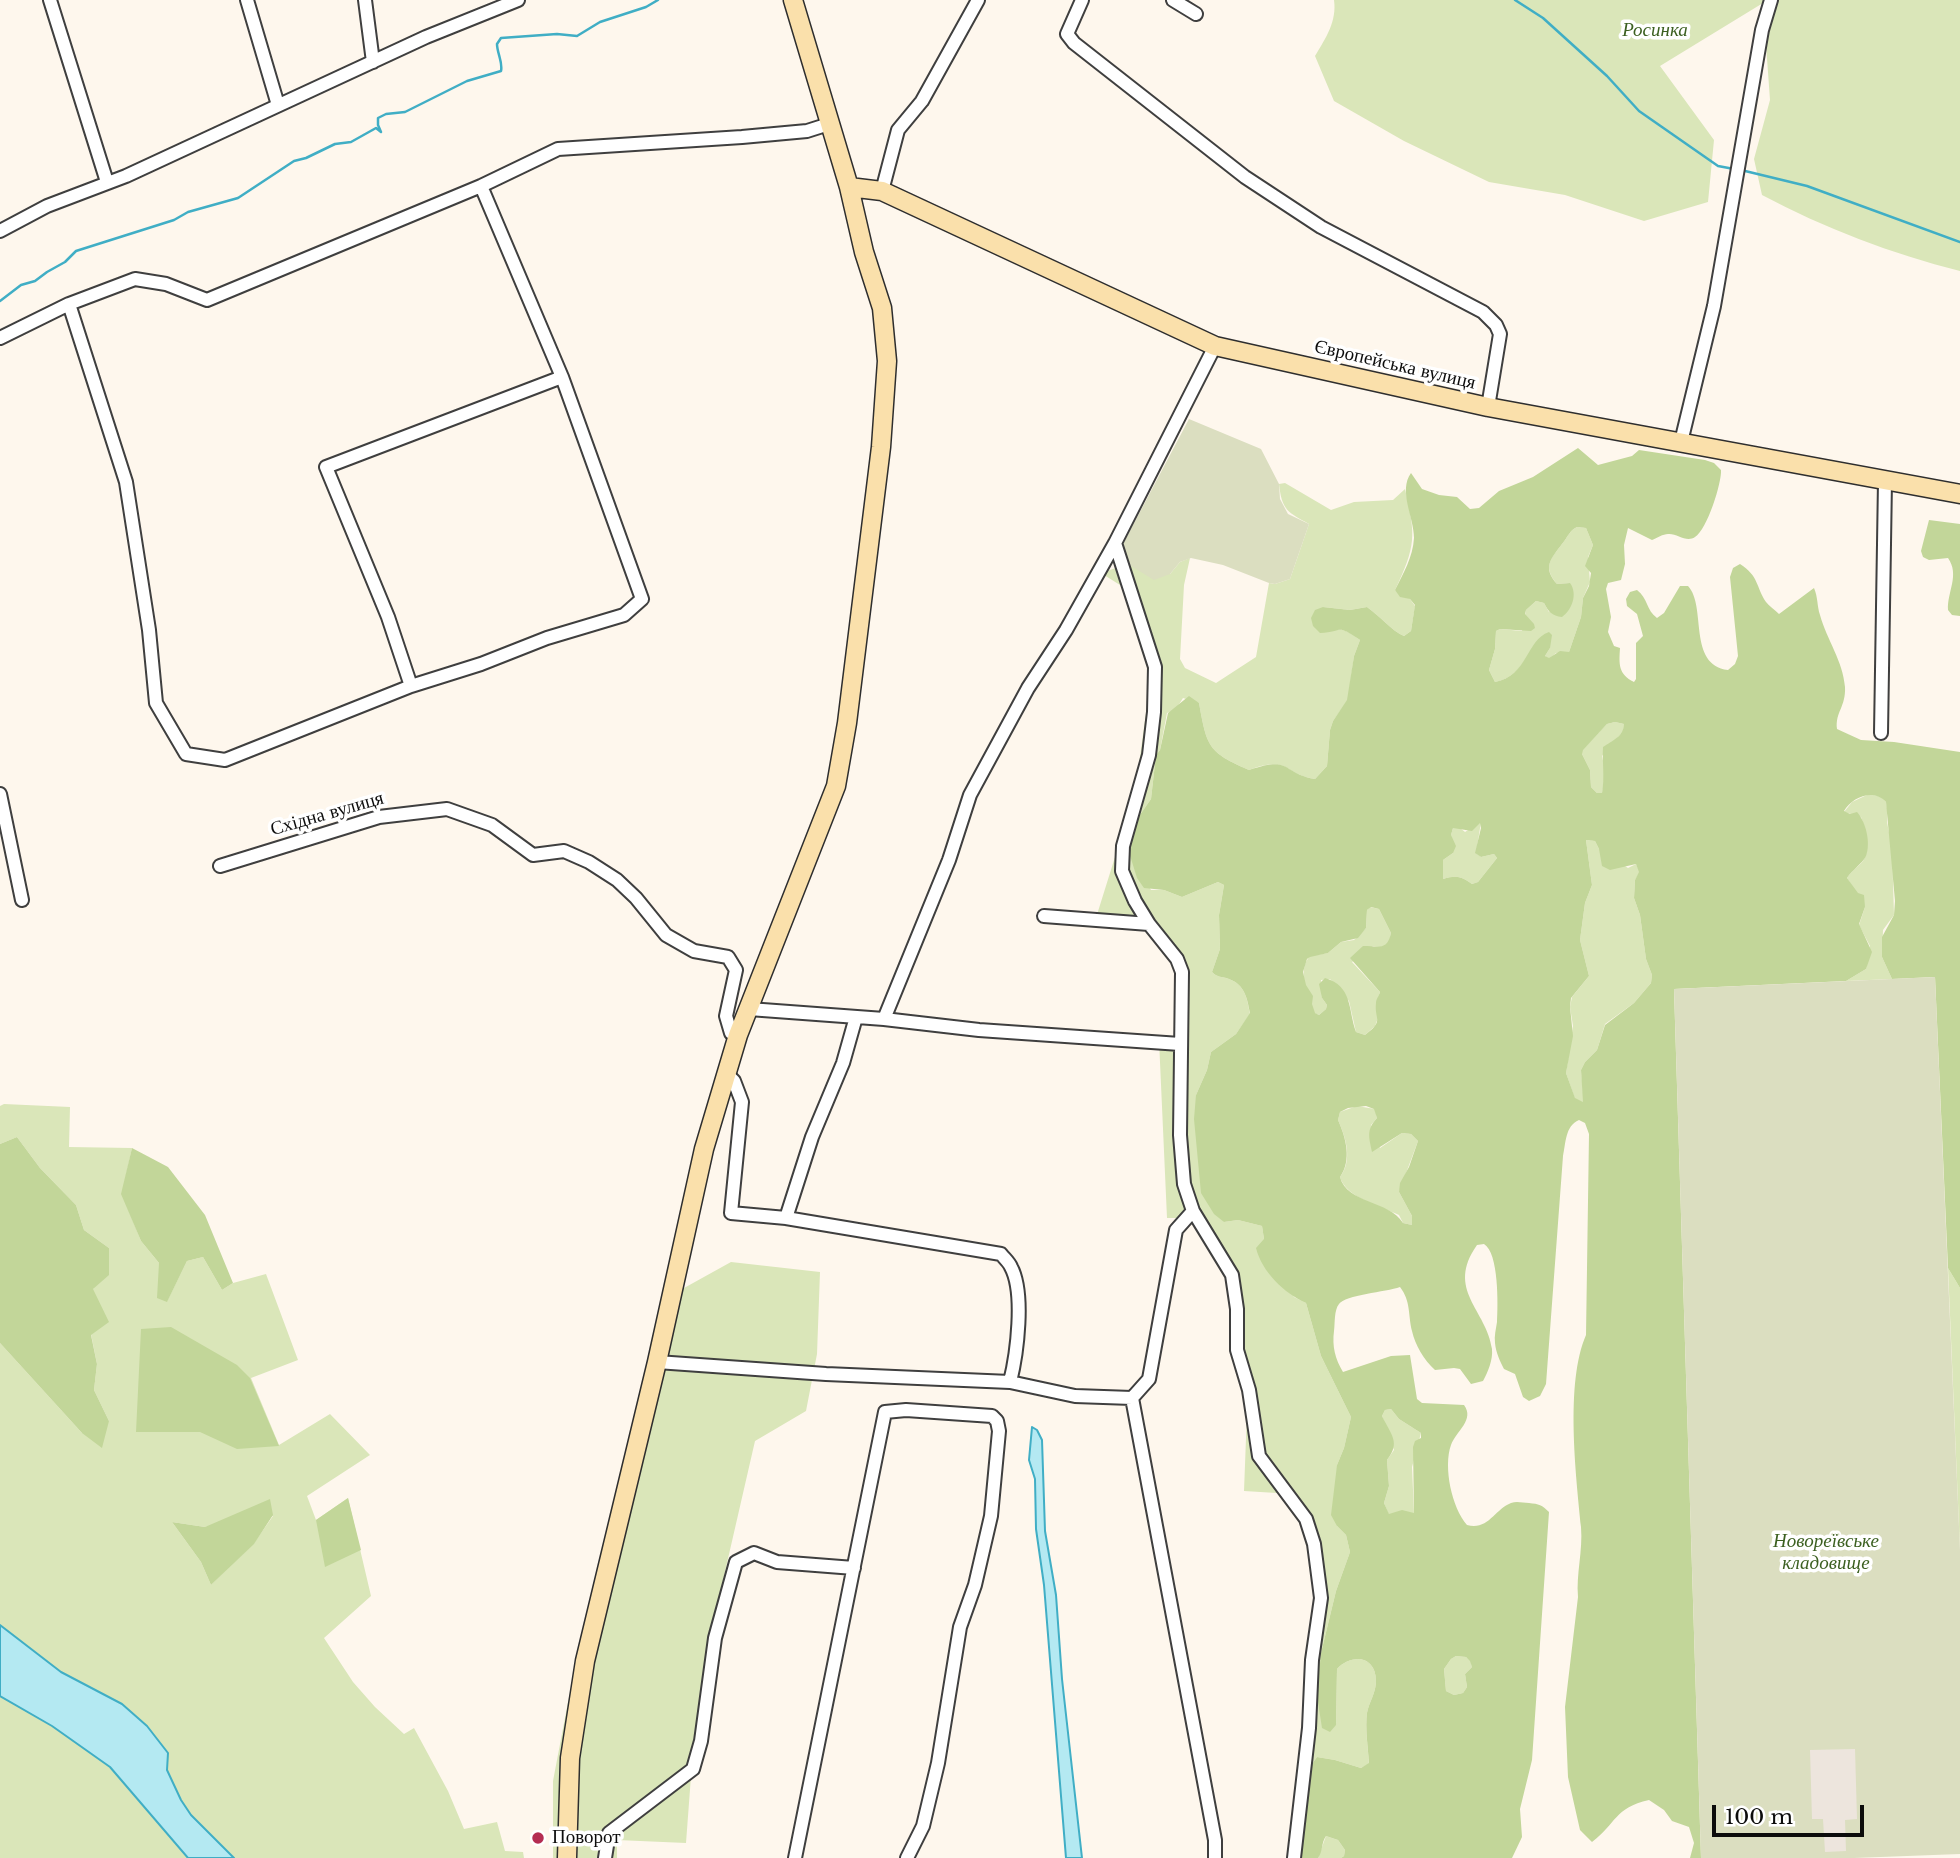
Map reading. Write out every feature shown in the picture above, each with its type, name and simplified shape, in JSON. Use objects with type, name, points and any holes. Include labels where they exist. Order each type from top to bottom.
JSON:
[{"type":"main road","points":[[567,1858],[569,1758],[585,1661],[705,1149],[738,1035],[836,786],[847,723],[881,447],[887,361],[883,308],[857,228],[849,187],[793,0]]},
{"type":"main road","name":"Європейська вулиця","points":[[849,187],[882,191],[1215,346],[1627,435],[1681,442],[1960,494]]},
{"type":"street","points":[[50,0],[107,182]]},
{"type":"street","points":[[247,0],[278,105]]},
{"type":"street","points":[[365,0],[373,62]]},
{"type":"street","points":[[0,231],[47,206],[126,176],[373,62],[517,0]]},
{"type":"street","points":[[882,191],[898,130],[922,101],[978,0]]},
{"type":"street","points":[[1082,0],[1067,34],[1074,43],[1234,169],[1321,227],[1483,312],[1496,325],[1500,334],[1488,407]]},
{"type":"street","points":[[1173,0],[1196,14]]},
{"type":"street","points":[[1681,442],[1714,306],[1762,30],[1771,0]]},
{"type":"street","points":[[0,338],[69,304],[135,279],[166,284],[207,300],[481,186],[558,149],[742,137],[807,131],[829,124]]},
{"type":"street","points":[[69,304],[126,482],[149,630],[156,703],[186,754],[225,760],[411,686],[547,638],[624,615],[642,599],[562,377],[481,186]]},
{"type":"street","points":[[884,1019],[949,860],[970,795],[1028,688],[1066,630],[1115,543],[1215,346]]},
{"type":"street","points":[[411,686],[388,617],[326,467],[562,377]]},
{"type":"street","points":[[1881,733],[1885,481]]},
{"type":"street","points":[[1115,543],[1155,667],[1149,755],[1123,846],[1122,871],[1149,924],[1177,959],[1182,972],[1184,1003],[1180,1044],[1180,1135],[1184,1184],[1193,1211],[1232,1275],[1237,1309],[1237,1350],[1250,1390],[1259,1456],[1306,1518],[1314,1544],[1321,1598],[1312,1660],[1309,1728],[1294,1858]]},
{"type":"street","points":[[0,794],[22,900]]},
{"type":"street","name":"Східна вулиця","points":[[220,866],[379,817],[447,809],[492,825],[533,855],[564,851],[589,862],[617,880],[666,934],[694,951],[727,957],[736,970],[726,1016],[731,1033],[738,1035]]},
{"type":"street","points":[[1044,916],[1149,924]]},
{"type":"street","points":[[749,1009],[884,1019],[979,1031],[1180,1044]]},
{"type":"street","points":[[786,1218],[812,1137],[843,1063],[856,1017]]},
{"type":"street","points":[[727,1074],[734,1081],[743,1101],[731,1213],[786,1218],[1001,1254],[1012,1268],[1019,1305],[1015,1361],[1010,1382]]},
{"type":"street","points":[[1132,1398],[1149,1379],[1176,1230],[1193,1211]]},
{"type":"street","points":[[657,1362],[827,1374],[1010,1382],[1075,1396],[1132,1398]]},
{"type":"street","points":[[1132,1398],[1215,1840],[1215,1858]]},
{"type":"street","points":[[795,1858],[885,1412],[906,1409],[992,1416],[999,1431],[991,1516],[975,1585],[960,1627],[938,1763],[923,1826],[907,1858]]},
{"type":"street","points":[[605,1858],[609,1833],[693,1769],[701,1741],[715,1638],[736,1562],[754,1553],[777,1562],[854,1568]]},
{"type":"green space","name":"Росинка","points":[[1334,0],[1960,0],[1960,271],[1859,239],[1762,195],[1754,159],[1770,100],[1763,3],[1660,66],[1714,140],[1708,202],[1644,221],[1565,195],[1489,182],[1404,141],[1334,101],[1315,56],[1332,22]]},
{"type":"green space","points":[[1189,419],[1261,449],[1279,484],[1280,499],[1288,514],[1309,524],[1290,579],[1275,584],[1269,583],[1223,565],[1191,558],[1180,562],[1170,574],[1154,580],[1128,564],[1123,544]]},
{"type":"green space","points":[[1578,448],[1598,465],[1632,456],[1639,450],[1705,460],[1714,463],[1721,470],[1713,505],[1700,533],[1692,539],[1668,534],[1652,540],[1628,528],[1621,580],[1608,583],[1606,589],[1611,617],[1608,632],[1614,646],[1620,648],[1621,668],[1629,679],[1634,682],[1636,679],[1636,643],[1643,636],[1637,614],[1627,606],[1626,599],[1630,592],[1637,590],[1657,618],[1664,613],[1680,586],[1688,586],[1693,595],[1702,646],[1707,658],[1715,666],[1728,670],[1735,664],[1738,656],[1730,577],[1733,568],[1740,564],[1751,573],[1766,602],[1779,614],[1814,588],[1823,624],[1844,677],[1845,694],[1837,729],[1861,740],[1960,752],[1960,1288],[1948,1268],[1935,977],[1892,979],[1882,957],[1882,937],[1894,915],[1895,901],[1886,802],[1876,796],[1864,796],[1852,802],[1844,811],[1850,814],[1857,812],[1863,821],[1868,839],[1866,856],[1847,878],[1858,893],[1864,895],[1865,907],[1859,924],[1872,952],[1866,969],[1846,981],[1674,989],[1701,1858],[1690,1858],[1694,1843],[1689,1827],[1672,1821],[1664,1810],[1649,1800],[1622,1812],[1592,1842],[1580,1830],[1568,1777],[1565,1707],[1578,1597],[1581,1536],[1574,1403],[1580,1355],[1586,1335],[1589,1134],[1585,1123],[1579,1120],[1571,1126],[1563,1156],[1546,1384],[1540,1396],[1529,1401],[1523,1397],[1515,1374],[1504,1369],[1498,1357],[1495,1340],[1495,1268],[1489,1249],[1484,1244],[1477,1245],[1468,1261],[1465,1275],[1466,1287],[1489,1335],[1492,1349],[1490,1366],[1483,1381],[1471,1384],[1460,1369],[1435,1370],[1431,1366],[1415,1342],[1408,1303],[1400,1287],[1343,1301],[1337,1307],[1333,1337],[1336,1357],[1343,1372],[1391,1356],[1410,1355],[1417,1399],[1422,1403],[1464,1405],[1467,1410],[1466,1421],[1453,1440],[1448,1464],[1453,1498],[1467,1525],[1486,1522],[1513,1502],[1538,1504],[1549,1512],[1532,1760],[1520,1809],[1522,1837],[1512,1858],[1341,1858],[1345,1850],[1338,1840],[1326,1836],[1318,1858],[1298,1858],[1312,1764],[1317,1757],[1361,1768],[1369,1763],[1366,1719],[1376,1681],[1372,1666],[1356,1659],[1337,1669],[1336,1725],[1330,1732],[1322,1728],[1317,1696],[1321,1653],[1336,1591],[1350,1552],[1346,1535],[1331,1515],[1337,1465],[1351,1417],[1321,1356],[1306,1303],[1275,1281],[1259,1257],[1256,1248],[1264,1239],[1262,1226],[1238,1220],[1224,1222],[1214,1214],[1201,1193],[1194,1119],[1196,1095],[1207,1070],[1211,1052],[1236,1034],[1250,1013],[1242,988],[1212,972],[1220,949],[1219,915],[1224,885],[1218,882],[1182,897],[1164,890],[1144,888],[1137,878],[1128,849],[1137,819],[1151,799],[1156,755],[1160,750],[1168,713],[1189,696],[1199,703],[1204,730],[1212,746],[1235,764],[1249,770],[1273,764],[1280,765],[1315,779],[1327,766],[1330,730],[1347,700],[1354,656],[1360,640],[1343,630],[1320,633],[1313,626],[1311,618],[1315,610],[1323,607],[1350,610],[1367,607],[1399,634],[1404,636],[1411,631],[1415,605],[1410,599],[1400,597],[1395,590],[1412,552],[1414,538],[1406,496],[1407,480],[1411,473],[1422,489],[1457,497],[1470,509],[1479,508],[1499,491],[1533,477]],"holes":[[[1577,527],[1586,528],[1593,545],[1585,566],[1591,573],[1589,586],[1583,598],[1581,617],[1569,652],[1560,651],[1549,658],[1545,656],[1550,648],[1552,635],[1549,632],[1541,636],[1514,673],[1495,682],[1489,670],[1495,649],[1496,631],[1531,631],[1535,628],[1534,624],[1525,614],[1536,601],[1544,603],[1551,613],[1562,617],[1571,606],[1574,592],[1570,583],[1557,584],[1549,568],[1572,530]],[[1607,724],[1624,724],[1620,735],[1603,747],[1602,793],[1597,793],[1591,787],[1590,770],[1582,754]],[[1480,823],[1475,853],[1481,857],[1494,854],[1497,858],[1478,882],[1472,884],[1455,877],[1443,879],[1443,860],[1453,853],[1456,846],[1451,835],[1453,828],[1472,831]],[[1586,840],[1595,841],[1602,866],[1610,870],[1636,864],[1639,872],[1635,880],[1634,898],[1640,915],[1646,959],[1652,975],[1651,983],[1634,1003],[1605,1025],[1597,1050],[1581,1070],[1583,1102],[1575,1098],[1566,1073],[1573,1036],[1571,998],[1589,976],[1580,940],[1585,903],[1592,885]],[[1371,907],[1379,909],[1391,933],[1385,945],[1363,946],[1350,958],[1380,992],[1376,1002],[1377,1023],[1365,1035],[1356,1032],[1348,1000],[1341,987],[1325,978],[1319,984],[1326,1009],[1319,1015],[1315,1013],[1313,996],[1306,985],[1303,972],[1307,959],[1328,953],[1341,942],[1358,938],[1366,928],[1367,910]],[[1366,1106],[1374,1109],[1377,1118],[1369,1134],[1372,1152],[1402,1133],[1411,1134],[1418,1141],[1400,1183],[1399,1192],[1412,1216],[1412,1225],[1403,1223],[1388,1210],[1359,1197],[1344,1186],[1340,1177],[1347,1156],[1338,1120],[1340,1112]],[[1391,1409],[1399,1419],[1421,1433],[1421,1438],[1415,1441],[1413,1447],[1414,1513],[1402,1510],[1389,1514],[1384,1503],[1389,1486],[1387,1460],[1394,1443],[1382,1416],[1385,1410]],[[1456,1656],[1466,1657],[1470,1661],[1472,1667],[1465,1674],[1467,1687],[1463,1693],[1454,1695],[1446,1691],[1444,1669]]]},
{"type":"green space","points":[[1285,483],[1331,510],[1354,502],[1393,500],[1405,489],[1412,541],[1407,562],[1395,590],[1410,599],[1415,606],[1411,631],[1404,636],[1399,634],[1367,607],[1350,610],[1323,607],[1328,632],[1341,629],[1360,640],[1354,656],[1348,700],[1330,730],[1327,766],[1315,779],[1272,764],[1249,770],[1225,758],[1208,739],[1199,703],[1183,698],[1176,709],[1167,713],[1160,750],[1156,755],[1151,799],[1137,819],[1128,849],[1151,890],[1164,890],[1182,897],[1218,882],[1224,885],[1219,915],[1220,949],[1212,972],[1242,988],[1250,1014],[1236,1034],[1211,1052],[1207,1070],[1196,1095],[1224,1222],[1238,1220],[1262,1226],[1264,1239],[1294,1297],[1306,1303],[1321,1356],[1351,1417],[1337,1465],[1337,1526],[1346,1535],[1350,1552],[1336,1591],[1321,1653],[1336,1725],[1337,1669],[1356,1659],[1372,1666],[1376,1685],[1366,1719],[1369,1764],[1361,1768],[1317,1757],[1312,1764],[1298,1858],[1316,1572],[1310,1529],[1293,1494],[1244,1491],[1247,1412],[1233,1353],[1230,1275],[1198,1218],[1167,1218],[1159,1040],[1175,1039],[1180,958],[1174,948],[1155,934],[1131,926],[1095,921],[1135,793],[1154,655],[1131,592],[1101,573],[1128,564],[1170,574],[1180,562],[1190,558],[1184,585],[1180,659],[1185,668],[1216,683],[1256,657],[1269,583],[1275,584],[1290,579],[1309,524],[1287,510],[1284,505],[1279,484]]},
{"type":"green space","points":[[1929,520],[1960,524],[1960,616],[1952,615],[1948,610],[1953,571],[1948,558],[1929,560],[1923,557],[1921,551]]},
{"type":"green space","points":[[1577,527],[1586,528],[1593,545],[1588,557],[1590,582],[1583,598],[1581,617],[1569,652],[1556,653],[1549,659],[1545,656],[1550,648],[1533,647],[1513,674],[1495,682],[1489,670],[1495,649],[1496,631],[1522,631],[1526,610],[1536,601],[1544,603],[1549,612],[1570,583],[1557,584],[1550,572],[1550,563],[1570,532]]},
{"type":"green space","points":[[1607,724],[1624,724],[1624,730],[1602,756],[1604,784],[1602,793],[1597,793],[1591,787],[1590,770],[1582,750]]},
{"type":"green space","points":[[1869,794],[1882,797],[1886,802],[1892,848],[1894,915],[1883,930],[1882,957],[1892,979],[1846,981],[1866,969],[1870,946],[1859,925],[1865,907],[1847,878],[1863,861],[1867,845],[1866,833],[1861,817],[1844,812],[1852,802]]},
{"type":"green space","points":[[1481,822],[1476,853],[1481,857],[1494,854],[1497,858],[1478,882],[1472,884],[1455,877],[1443,879],[1443,860],[1453,853],[1453,828],[1460,828],[1465,832]]},
{"type":"green space","points":[[1586,840],[1595,841],[1599,849],[1628,868],[1636,864],[1640,872],[1635,880],[1634,898],[1640,915],[1646,959],[1652,975],[1651,983],[1634,1003],[1605,1024],[1597,1050],[1581,1070],[1584,1103],[1575,1099],[1566,1073],[1573,1026],[1570,1007],[1572,997],[1589,976],[1580,940],[1585,903],[1592,885]]},
{"type":"green space","points":[[1370,907],[1379,909],[1391,933],[1389,943],[1381,948],[1373,946],[1352,962],[1380,992],[1376,1004],[1378,1018],[1375,1026],[1365,1035],[1356,1032],[1349,1001],[1330,979],[1321,980],[1326,1009],[1319,1015],[1314,1013],[1305,984],[1304,969],[1310,956],[1328,953],[1341,942],[1354,940],[1366,928],[1367,910]]},
{"type":"green space","name":"Новореївське кладовище","points":[[1935,977],[1960,1550],[1960,1854],[1854,1858],[1701,1858],[1674,989]]},
{"type":"green space","points":[[0,1106],[70,1107],[69,1147],[132,1148],[122,1194],[141,1241],[159,1263],[167,1301],[187,1261],[203,1257],[222,1290],[233,1283],[266,1274],[298,1360],[251,1378],[279,1445],[330,1414],[370,1455],[307,1496],[316,1520],[348,1498],[371,1596],[324,1638],[353,1682],[375,1707],[404,1734],[414,1728],[448,1791],[464,1829],[497,1822],[505,1851],[523,1852],[524,1858],[234,1858],[191,1815],[167,1770],[168,1753],[122,1704],[61,1672],[0,1625],[0,1343],[82,1433],[109,1421],[94,1390],[97,1364],[91,1334],[93,1289],[109,1248],[84,1230],[76,1205],[40,1168],[17,1137],[0,1144]],"holes":[[[273,1516],[254,1543],[211,1585],[201,1562],[172,1522],[205,1527]]]},
{"type":"green space","points":[[1357,1106],[1375,1109],[1377,1118],[1371,1125],[1380,1148],[1402,1133],[1411,1134],[1418,1141],[1399,1192],[1412,1216],[1412,1225],[1403,1223],[1399,1215],[1356,1196],[1343,1184],[1340,1177],[1346,1163],[1346,1141],[1338,1120],[1340,1112]]},
{"type":"green space","points":[[17,1137],[40,1168],[76,1205],[84,1230],[109,1248],[109,1275],[93,1289],[109,1322],[91,1335],[97,1364],[94,1390],[109,1421],[102,1448],[82,1433],[0,1343],[0,1144]]},
{"type":"green space","points":[[132,1148],[168,1167],[205,1215],[233,1283],[222,1290],[203,1257],[187,1261],[167,1302],[157,1298],[159,1263],[141,1241],[121,1194]]},
{"type":"green space","points":[[731,1262],[820,1272],[817,1354],[806,1411],[755,1441],[710,1637],[694,1736],[686,1843],[617,1840],[617,1858],[553,1858],[553,1781],[568,1702],[591,1595],[628,1458],[666,1298]]},
{"type":"green space","points":[[1948,1268],[1960,1288],[1960,1550]]},
{"type":"green space","points":[[171,1327],[237,1365],[250,1378],[279,1446],[237,1449],[200,1432],[136,1432],[141,1329]]},
{"type":"green space","points":[[1391,1409],[1399,1419],[1421,1433],[1412,1467],[1414,1513],[1389,1515],[1384,1503],[1389,1486],[1387,1460],[1394,1450],[1382,1416],[1385,1410]]},
{"type":"green space","points":[[348,1498],[361,1550],[325,1567],[316,1520]]},
{"type":"green space","points":[[270,1499],[273,1515],[254,1544],[211,1585],[201,1562],[172,1522],[205,1527]]},
{"type":"green space","points":[[1456,1656],[1466,1657],[1471,1661],[1472,1667],[1465,1674],[1467,1687],[1463,1693],[1454,1695],[1446,1691],[1444,1669]]},
{"type":"green space","points":[[0,1696],[52,1726],[110,1767],[188,1858],[0,1858]]},
{"type":"green space","points":[[1326,1836],[1338,1840],[1345,1850],[1344,1856],[1318,1858]]},
{"type":"shaded area","points":[[1855,1749],[1857,1819],[1845,1820],[1846,1851],[1825,1852],[1823,1819],[1812,1819],[1810,1750]]},
{"type":"water","points":[[1032,1427],[1037,1430],[1042,1440],[1045,1531],[1056,1595],[1062,1679],[1082,1858],[1066,1858],[1044,1585],[1036,1529],[1035,1479],[1029,1460]]},
{"type":"water","points":[[0,1625],[61,1672],[122,1704],[147,1726],[168,1753],[167,1770],[181,1800],[191,1815],[234,1858],[188,1858],[110,1767],[52,1726],[0,1696]]},
{"type":"waterway","points":[[0,301],[21,285],[35,281],[65,262],[76,251],[174,220],[188,212],[238,198],[294,161],[335,144],[351,142],[376,128],[381,132],[378,118],[386,114],[405,112],[467,81],[501,71],[497,44],[501,38],[557,34],[577,36],[600,22],[646,7],[658,0]]},
{"type":"waterway","points":[[1515,0],[1543,18],[1607,76],[1639,111],[1718,166],[1734,169]]},
{"type":"waterway","points":[[1741,170],[1807,186],[1960,242]]},
{"type":"place","name":"Поворот","points":[[538,1838]]}]
